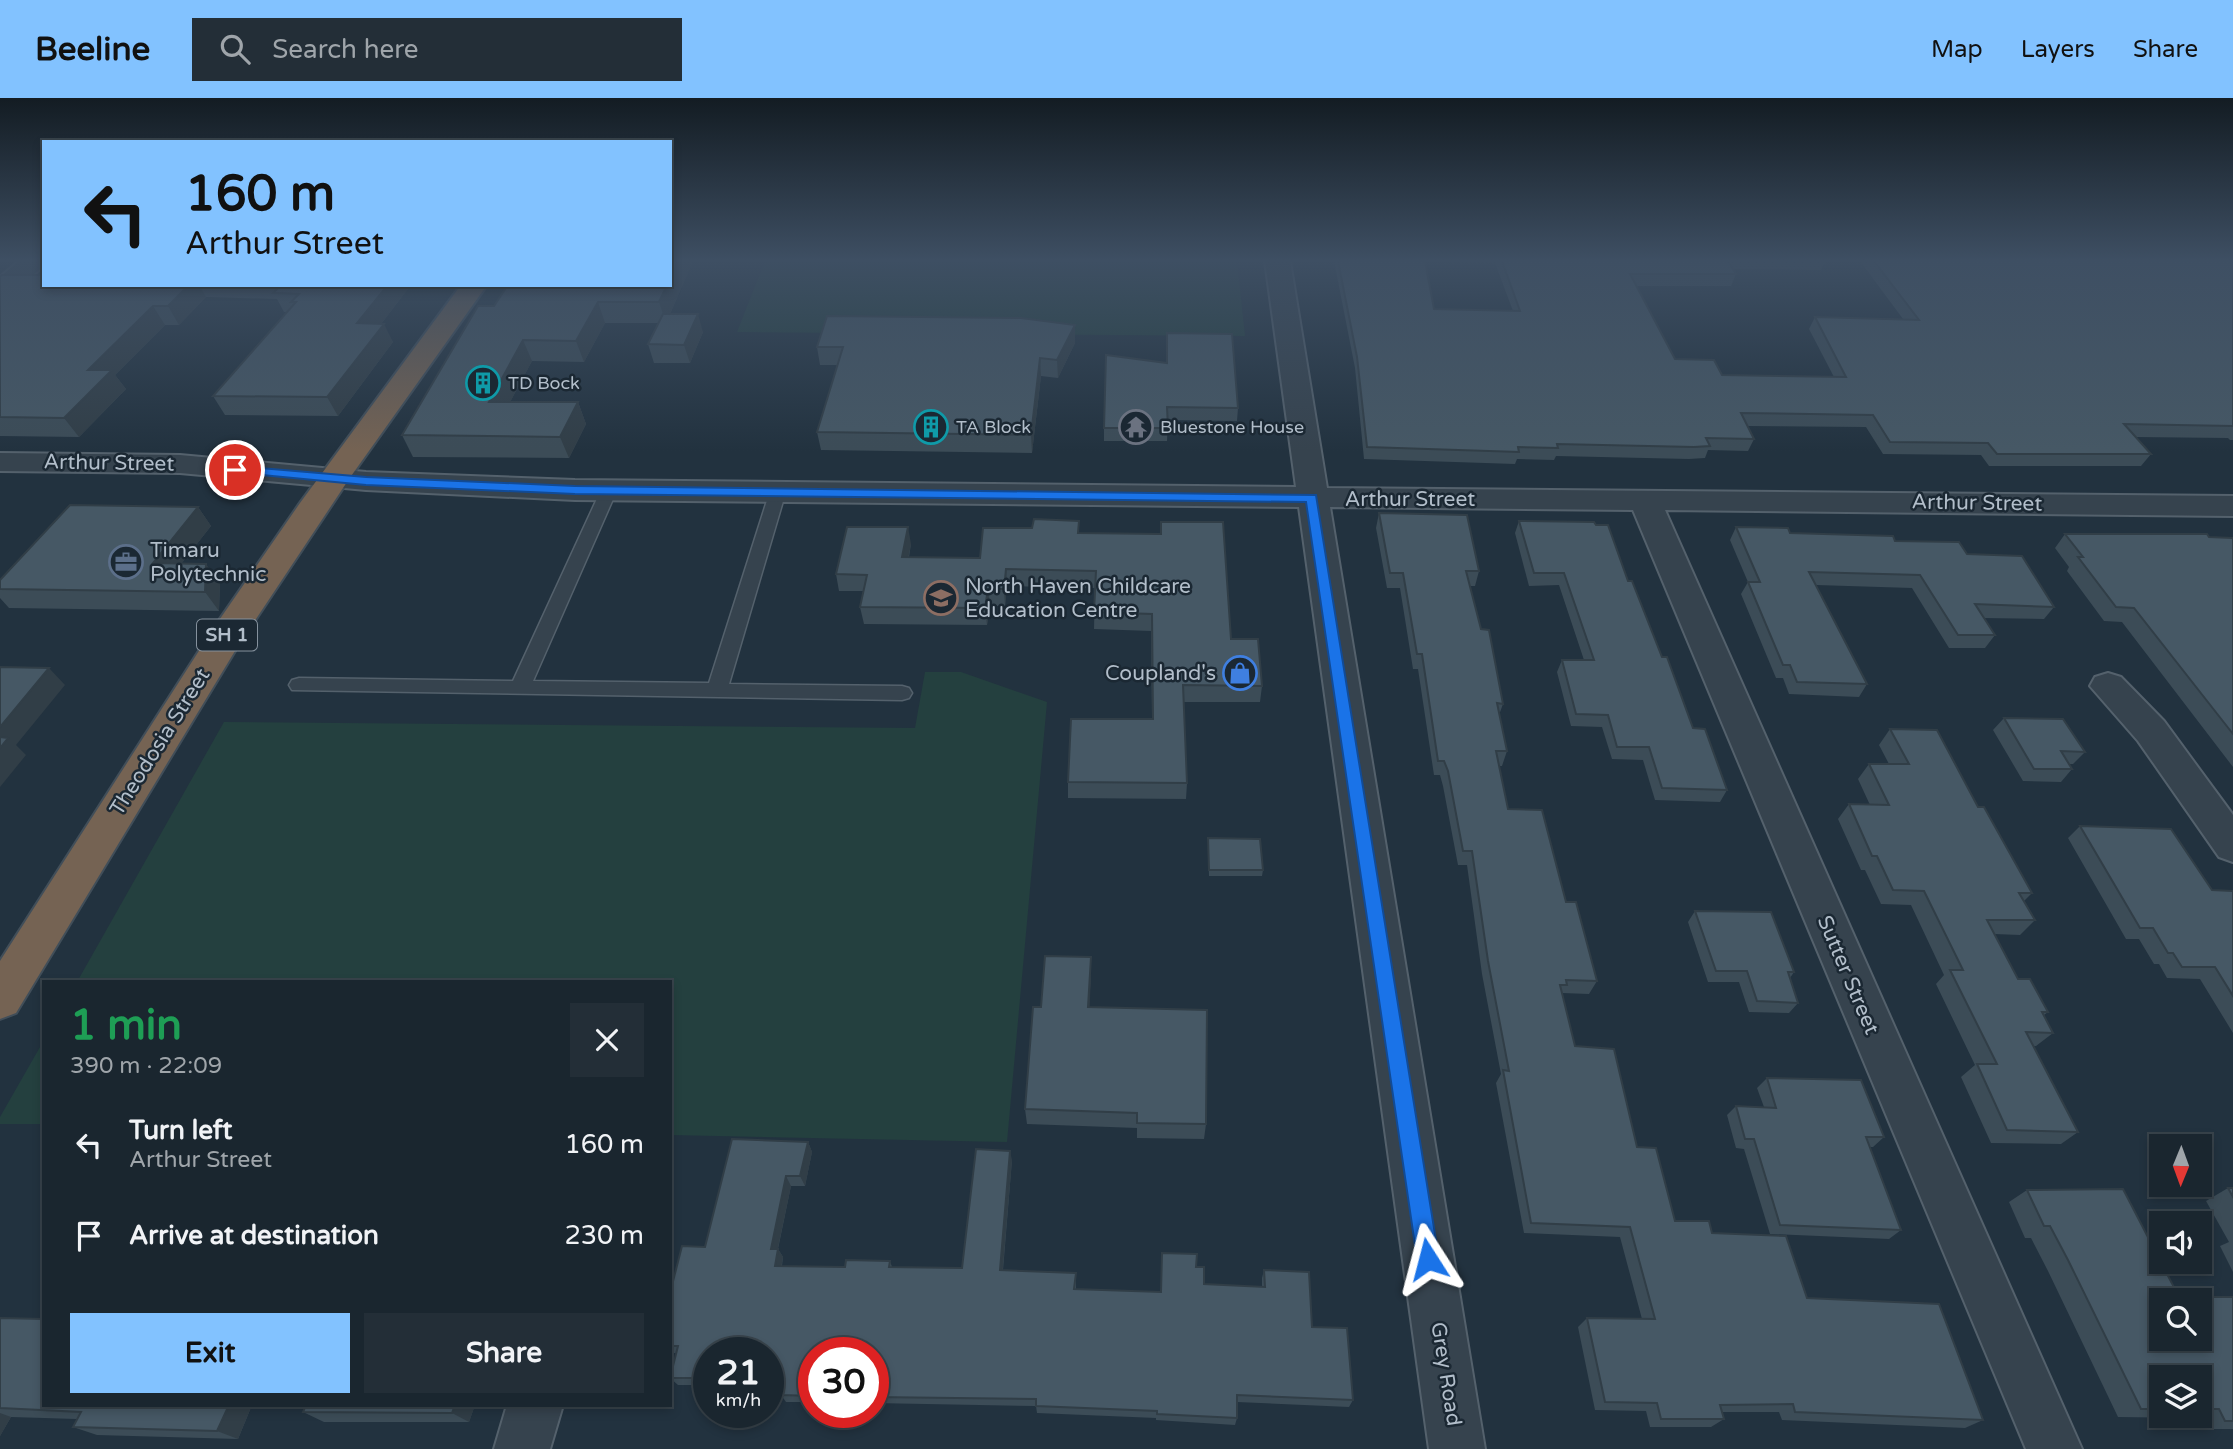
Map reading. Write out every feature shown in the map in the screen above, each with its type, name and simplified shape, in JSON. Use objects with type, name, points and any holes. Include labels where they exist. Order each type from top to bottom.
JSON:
[{"type":"highway","name":"Theodosia Street","points":[[0,999],[175,716],[333,478],[445,324]]},
{"type":"street","name":"Grey Road","points":[[1286,324],[1457,1449]]},
{"type":"street","name":"Arthur Street","points":[[0,462],[180,464],[333,478],[491,487],[609,490],[2233,506]]},
{"type":"street","name":"Sutter Street","points":[[1646,500],[1754,758],[2053,1449]]},
{"type":"street","points":[[2108,686],[2151,732],[2233,846]]},
{"type":"street","points":[[522,1449],[534,1407]]},
{"type":"lane","points":[[520,687],[609,490]]},
{"type":"lane","points":[[718,690],[778,491]]},
{"type":"lane","points":[[299,685],[902,692]]},
{"type":"green space","points":[[740,324],[1244,324],[1245,336],[737,332]]},
{"type":"green space","points":[[925,672],[961,672],[1047,702],[1007,1142],[672,1135],[672,980],[78,980],[224,722],[915,728]]},
{"type":"green space","points":[[42,1044],[42,1124],[0,1124],[0,1117]]},
{"type":"building","points":[[0,324],[135,324],[88,370],[112,370],[64,418],[0,417]]},
{"type":"building","points":[[277,324],[384,324],[327,397],[213,396]]},
{"type":"building","points":[[467,324],[586,324],[576,341],[523,340],[489,402],[578,402],[560,437],[402,435]]},
{"type":"building","points":[[658,324],[693,324],[684,345],[648,344]]},
{"type":"building","points":[[824,324],[1075,325],[1057,360],[1040,358],[1031,435],[817,432],[843,347],[817,347]]},
{"type":"building","points":[[1350,324],[1656,324],[1675,359],[1714,360],[1722,375],[1846,377],[1819,324],[2233,324],[2233,426],[2124,424],[2151,454],[1997,454],[1988,443],[1890,442],[1873,415],[1741,413],[1754,439],[1706,438],[1710,446],[1557,444],[1558,448],[1518,447],[1519,452],[1367,447]]},
{"type":"building","points":[[1167,333],[1232,334],[1238,408],[1167,407],[1168,428],[1104,428],[1106,355],[1167,363]]},
{"type":"building","points":[[70,505],[198,507],[153,563],[206,564],[205,592],[0,589],[0,580]]},
{"type":"building","points":[[1379,513],[1467,515],[1479,571],[1466,571],[1481,629],[1489,630],[1503,704],[1497,703],[1507,751],[1496,751],[1508,809],[1542,810],[1566,902],[1576,902],[1597,981],[1566,980],[1567,985],[1560,985],[1575,1046],[1614,1049],[1637,1147],[1656,1148],[1675,1221],[1709,1221],[1712,1233],[1786,1236],[1807,1298],[1939,1304],[1983,1420],[1795,1412],[1793,1404],[1720,1405],[1724,1419],[1661,1419],[1657,1403],[1605,1402],[1587,1318],[1655,1319],[1630,1227],[1531,1223],[1503,1070],[1509,1071],[1488,961],[1472,851],[1463,851],[1448,771],[1444,761],[1438,761],[1422,654],[1417,654],[1403,573],[1390,573]]},
{"type":"building","points":[[1034,519],[1079,521],[1078,533],[1161,534],[1161,522],[1223,522],[1231,639],[1258,639],[1262,686],[1183,685],[1187,783],[1068,782],[1071,719],[1153,719],[1152,614],[1094,612],[1096,571],[1006,569],[1004,589],[988,589],[985,608],[860,607],[867,575],[836,574],[847,527],[908,527],[902,557],[980,558],[983,528],[1032,528]]},
{"type":"building","points":[[1519,521],[1594,522],[1596,525],[1608,525],[1628,581],[1632,581],[1662,657],[1667,657],[1693,728],[1705,729],[1727,790],[1662,788],[1649,747],[1617,747],[1608,715],[1576,714],[1562,660],[1594,660],[1564,573],[1534,573]]},
{"type":"building","points":[[1736,527],[1788,528],[1790,533],[1893,536],[1895,541],[1959,542],[1967,554],[2022,556],[2054,607],[1975,604],[1995,635],[1958,635],[1920,575],[1809,572],[1867,684],[1797,682],[1790,665],[1783,665],[1748,582],[1760,582]]},
{"type":"building","points":[[2065,534],[2207,534],[2209,537],[2233,538],[2233,734],[2134,608],[2116,607],[2078,557],[2083,557]]},
{"type":"building","points":[[0,667],[49,668],[0,727]]},
{"type":"building","points":[[2004,718],[2063,719],[2085,752],[2061,751],[2072,769],[2034,769]]},
{"type":"building","points":[[1890,729],[1937,730],[1978,807],[1984,807],[2032,893],[2019,893],[2035,920],[1987,920],[2018,979],[2030,979],[2048,1012],[2042,1012],[2053,1033],[2026,1032],[2078,1132],[2007,1130],[1977,1064],[1997,1064],[1950,970],[1963,970],[1924,891],[1893,890],[1877,856],[1872,856],[1849,804],[1889,805],[1869,764],[1909,764]]},
{"type":"building","points":[[0,737],[8,738],[0,748]]},
{"type":"building","points":[[2080,826],[2171,829],[2212,890],[2233,891],[2233,996],[2215,967],[2182,967],[2173,953],[2168,953],[2153,928],[2140,928]]},
{"type":"building","points":[[1208,838],[1260,839],[1263,870],[1209,870]]},
{"type":"building","points":[[1695,911],[1771,912],[1794,972],[1788,972],[1798,1003],[1757,1001],[1747,971],[1716,971]]},
{"type":"building","points":[[1045,956],[1091,957],[1088,1007],[1207,1010],[1206,1124],[1137,1123],[1137,1113],[1025,1109],[1033,1007],[1041,1007]]},
{"type":"building","points":[[1767,1078],[1861,1080],[1884,1137],[1866,1137],[1901,1230],[1780,1225],[1754,1139],[1745,1139],[1736,1106],[1776,1108]]},
{"type":"building","points":[[732,1139],[808,1142],[800,1176],[786,1176],[771,1249],[778,1249],[775,1266],[845,1267],[846,1260],[890,1261],[889,1267],[962,1268],[976,1149],[1010,1151],[1000,1270],[1076,1273],[1074,1289],[1161,1292],[1162,1253],[1197,1254],[1196,1267],[1204,1267],[1204,1284],[1265,1287],[1264,1270],[1309,1272],[1312,1327],[1347,1328],[1353,1400],[1237,1395],[1237,1418],[1157,1414],[1157,1411],[1036,1406],[1036,1399],[889,1397],[889,1337],[798,1337],[798,1396],[784,1395],[784,1337],[693,1337],[693,1378],[672,1378],[678,1346],[672,1346],[672,1285],[682,1246],[705,1247]]},
{"type":"building","points":[[2123,1189],[2149,1239],[2149,1274],[2167,1274],[2174,1288],[2149,1288],[2149,1351],[2212,1351],[2212,1297],[2233,1297],[2233,1421],[2225,1421],[2219,1409],[2212,1409],[2212,1365],[2149,1365],[2149,1409],[2141,1409],[2050,1226],[2044,1226],[2027,1190]]},
{"type":"building","points":[[0,1318],[42,1319],[42,1407],[228,1407],[217,1431],[73,1427],[81,1412],[0,1408]]},
{"type":"building","points":[[305,1407],[454,1407],[452,1413],[303,1412]]},
{"type":"place","name":"TD Bock","points":[[483,383]]},
{"type":"place","name":"TA Block","points":[[931,427]]},
{"type":"place","name":"Bluestone House","points":[[1136,427]]},
{"type":"place","name":"Timaru Polytechnic","points":[[126,562]]},
{"type":"place","name":"North Haven Childcare Education Centre","points":[[941,598]]},
{"type":"place","name":"Coupland's","points":[[1240,673]]},
{"type":"route","points":[[235,470],[366,481],[575,490],[1312,498],[1428,1259]]}]
